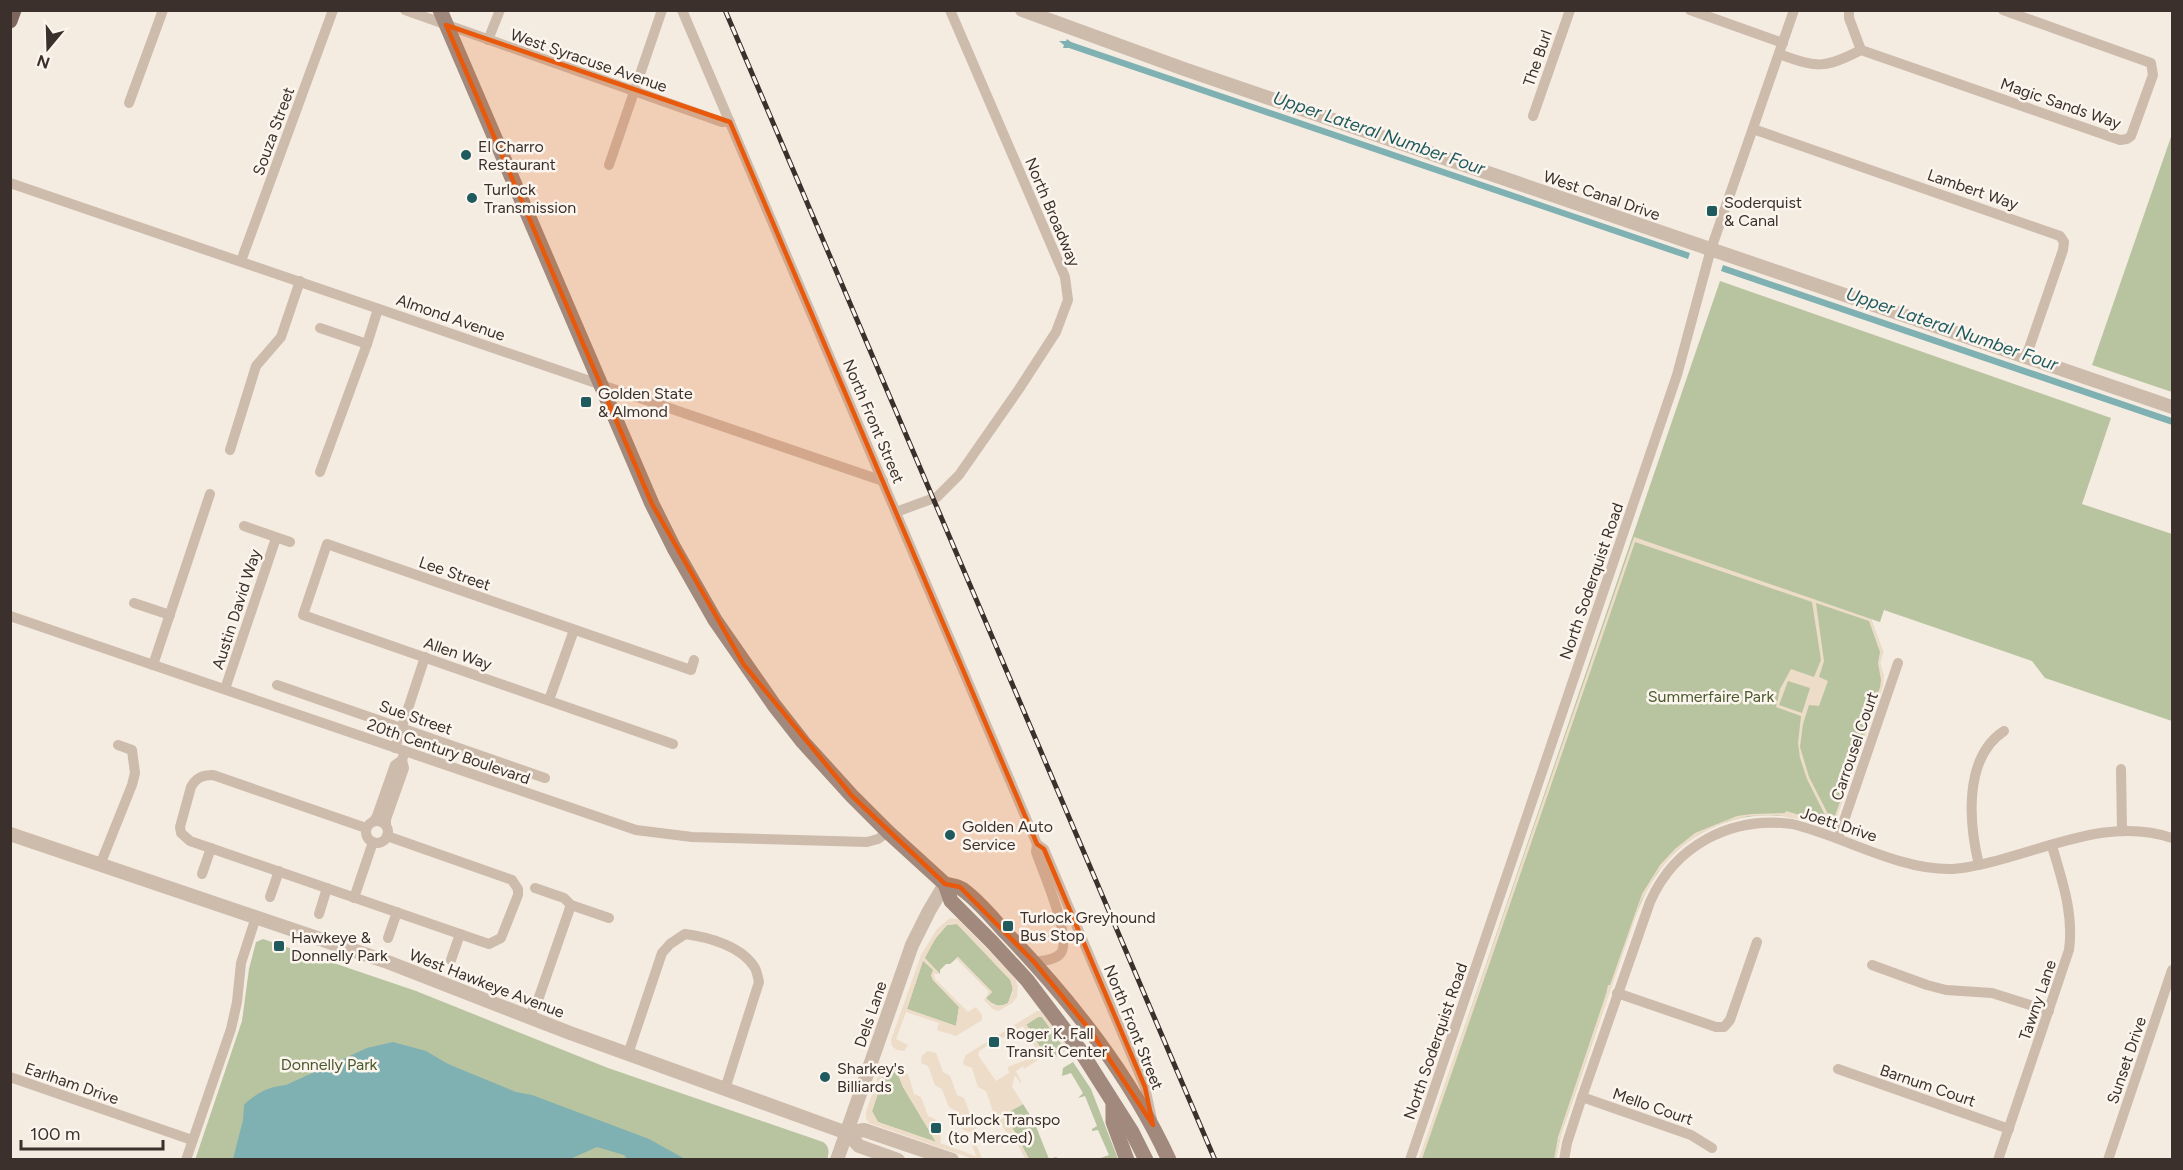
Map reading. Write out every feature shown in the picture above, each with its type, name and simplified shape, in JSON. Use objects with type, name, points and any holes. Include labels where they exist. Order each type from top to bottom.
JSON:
[{"type":"main road","points":[[440,10],[652,504],[674,548],[729,642],[803,742],[888,832],[945,884],[951,901],[998,947],[1053,1012],[1132,1132],[1146,1160]]},
{"type":"main road","points":[[945,884],[960,887],[1034,963],[1090,1030],[1153,1125],[1169,1160]]},
{"type":"main road","points":[[1113,1106],[1113,1122],[1127,1160]]},
{"type":"street","points":[[129,103],[163,10]]},
{"type":"street","name":"Souza Street","points":[[241,261],[333,10]]},
{"type":"street","name":"West Syracuse Avenue","points":[[405,10],[722,122],[730,122]]},
{"type":"street","points":[[488,40],[500,10]]},
{"type":"street","points":[[609,165],[662,10]]},
{"type":"street","name":"North Front Street","points":[[682,10],[1037,844],[1036,852],[1062,928],[1064,943],[1063,950],[1058,956],[1034,963]]},
{"type":"street","name":"North Broadway","points":[[896,513],[937,497],[955,479],[1056,332],[1068,300],[1065,277],[950,10]]},
{"type":"street","name":"West Canal Drive","points":[[1022,10],[1037,13],[1206,77],[2172,407]]},
{"type":"street","name":"The Burl","points":[[1533,116],[1569,10]]},
{"type":"street","points":[[1690,10],[1783,43]]},
{"type":"street","name":"North Soderquist Road","points":[[1410,1160],[1677,375],[1711,249],[1794,10]]},
{"type":"street","points":[[1779,54],[1819,65],[1836,62],[1861,50],[1849,18],[1849,10]]},
{"type":"street","name":"Magic Sands Way","points":[[1861,50],[2120,140],[2131,136],[2153,75],[2151,63],[2003,10]]},
{"type":"street","name":"Lambert Way","points":[[1753,129],[2060,236],[2064,242],[2063,250],[2026,357]]},
{"type":"street","name":"Almond Avenue","points":[[10,183],[599,382],[883,481]]},
{"type":"street","points":[[230,450],[256,366],[281,337],[300,281]]},
{"type":"street","points":[[320,472],[378,309]]},
{"type":"street","points":[[320,328],[367,344]]},
{"type":"street","points":[[153,665],[210,494]]},
{"type":"street","points":[[244,526],[290,542]]},
{"type":"street","name":"Austin David Way","points":[[225,689],[276,538]]},
{"type":"street","name":"Lee Street","points":[[327,544],[691,670],[694,660]]},
{"type":"street","name":"Allen Way","points":[[327,544],[303,615],[673,744]]},
{"type":"street","points":[[134,603],[170,615]]},
{"type":"street","name":"20th Century Boulevard","points":[[10,616],[225,689],[400,753],[648,832],[692,837],[869,842],[888,832]]},
{"type":"street","points":[[549,700],[574,630]]},
{"type":"street","points":[[400,753],[404,768],[386,819],[387,831],[383,841],[373,842],[368,838],[370,824],[377,816],[400,753],[402,728],[425,657]]},
{"type":"street","name":"Carrousel Court","points":[[1838,838],[1898,663]]},
{"type":"street","name":"Sue Street","points":[[277,686],[545,778]]},
{"type":"street","points":[[1979,865],[1972,825],[1976,775],[1986,748],[2004,731]]},
{"type":"street","points":[[100,865],[135,773],[132,750],[118,745]]},
{"type":"street","points":[[2121,769],[2122,830]]},
{"type":"street","points":[[206,775],[213,775],[370,824],[381,821],[387,831],[508,877],[516,884],[518,895],[501,938],[489,944],[189,841],[181,833],[180,827],[191,787],[195,781],[206,775]]},
{"type":"street","name":"Joett Drive","points":[[1564,1160],[1569,1136],[1617,993],[1646,910],[1657,887],[1673,865],[1692,848],[1722,831],[1746,824],[1764,822],[1792,824],[1902,861],[1926,867],[1950,869],[1979,865],[2085,836],[2122,830],[2149,832],[2172,838]]},
{"type":"street","name":"West Hawkeye Avenue","points":[[10,834],[396,965],[628,1054],[847,1133],[859,1146],[898,1160]]},
{"type":"street","points":[[354,898],[373,842]]},
{"type":"street","name":"North Front Street","points":[[1037,844],[1044,849],[1140,1076],[1153,1125]]},
{"type":"street","name":"Tawny Lane","points":[[1998,1160],[2067,957],[2071,926],[2067,897],[2052,846]]},
{"type":"street","points":[[202,874],[211,848]]},
{"type":"street","points":[[270,897],[279,872]]},
{"type":"street","name":"Dels Lane","points":[[837,1160],[912,945],[928,911],[945,884]]},
{"type":"street","points":[[319,914],[327,888]]},
{"type":"street","points":[[535,888],[564,898],[571,905],[609,918]]},
{"type":"street","points":[[529,1017],[538,1000],[571,905]]},
{"type":"street","points":[[388,938],[397,912]]},
{"type":"street","points":[[186,1160],[231,1029],[237,1002],[241,963],[256,917]]},
{"type":"street","points":[[451,960],[460,934]]},
{"type":"street","points":[[628,1054],[662,952],[685,934],[722,943],[743,955],[755,968],[759,982],[725,1089]]},
{"type":"street","points":[[1617,993],[1716,1027],[1724,1027],[1730,1020],[1757,942]]},
{"type":"street","points":[[1872,965],[1946,990],[1992,993],[2049,1011]]},
{"type":"street","name":"Sunset Drive","points":[[2108,1160],[2172,970]]},
{"type":"street","name":"Barnum Court","points":[[1838,1069],[2009,1129]]},
{"type":"street","name":"Earlham Drive","points":[[10,1077],[192,1140]]},
{"type":"street","name":"Mello Court","points":[[1582,1097],[1692,1135],[1712,1148]]},
{"type":"street","name":"West Hawkeye Avenue","points":[[847,1133],[864,1130],[952,1160]]},
{"type":"highlighted area","points":[[446,25],[730,122],[1037,844],[1044,849],[1145,1087],[1153,1125],[1090,1030],[1034,962],[960,887],[945,884],[852,796],[744,665],[652,504]]},
{"type":"green space","points":[[2172,134],[2172,392],[2092,365]]},
{"type":"green space","name":"Summerfaire Park","points":[[1720,281],[2111,418],[2082,504],[2172,534],[2172,721],[2045,678],[2032,661],[1884,610],[1880,622],[1871,619],[1883,652],[1880,662],[1883,683],[1835,821],[1826,825],[1774,815],[1733,820],[1711,828],[1690,840],[1664,864],[1644,896],[1634,920],[1561,1134],[1556,1159],[1419,1160]]},
{"type":"green space","points":[[957,924],[1010,979],[1013,989],[1005,1005],[994,1004],[986,998],[992,992],[958,957],[950,964],[946,964],[940,970],[940,974],[924,958],[935,939],[947,925]]},
{"type":"green space","name":"Donnelly Park","points":[[263,939],[416,991],[608,1068],[823,1142],[828,1150],[827,1160],[195,1160],[242,1021],[249,969],[256,942]]},
{"type":"green space","points":[[923,960],[934,970],[931,975],[933,980],[959,1007],[956,1026],[907,1009]]},
{"type":"green space","points":[[1042,1017],[1062,1045],[1062,1052],[1055,1056],[1043,1052],[1026,1024]]},
{"type":"green space","points":[[1073,1062],[1091,1089],[1118,1159],[1098,1159],[1109,1155],[1098,1130],[1092,1131],[1097,1126],[1085,1096],[1078,1098],[1083,1093],[1071,1073],[1062,1076],[1063,1068]]},
{"type":"green space","points":[[892,1071],[898,1074],[903,1087],[936,1142],[878,1122],[872,1111],[884,1075]]},
{"type":"green space","points":[[1023,1104],[1033,1120],[1039,1116],[1042,1118],[1035,1124],[1049,1159],[1029,1159],[1005,1114]]},
{"type":"shaded area","points":[[1634,537],[1871,619],[1883,652],[1880,662],[1884,676],[1883,686],[1833,824],[1826,825],[1777,815],[1748,816],[1728,821],[1689,841],[1675,852],[1657,873],[1641,901],[1561,1134],[1556,1159],[1554,1159],[1558,1137],[1608,985],[1610,985],[1642,894],[1660,865],[1695,833],[1737,816],[1785,813],[1786,811],[1823,822],[1825,815],[1807,779],[1800,758],[1798,743],[1801,716],[1776,707],[1780,689],[1791,669],[1814,677],[1821,660],[1812,602],[1635,542],[1422,1159],[1419,1159]],"holes":[[[1816,603],[1869,621],[1880,652],[1878,663],[1880,687],[1835,816],[1828,814],[1809,777],[1800,747],[1803,724],[1809,705],[1819,706],[1828,681],[1819,677],[1824,661]],[[1788,681],[1810,688],[1802,713],[1779,705]]]},
{"type":"shaded area","points":[[950,918],[958,919],[1015,978],[1018,986],[1017,997],[1012,1003],[998,1011],[984,1000],[989,992],[956,958],[958,957],[992,992],[986,998],[993,1005],[1002,1006],[1008,1003],[1013,992],[1011,981],[957,924],[947,925],[935,939],[925,958],[940,974],[934,974],[935,979],[968,1012],[976,1007],[982,1015],[982,1020],[956,1036],[937,1030],[939,1023],[906,1012],[896,1039],[908,1045],[904,1051],[897,1050],[892,1046],[891,1040],[921,955],[937,929]],"holes":[[[923,961],[933,970],[931,975],[933,980],[959,1007],[956,1026],[907,1009]]]},
{"type":"shaded area","points":[[1037,1011],[1041,1011],[1067,1045],[1068,1049],[1055,1059],[1041,1055],[1037,1058],[1038,1060],[1024,1069],[1023,1066],[1016,1071],[1021,1081],[1020,1083],[1015,1075],[1012,1087],[1023,1104],[1005,1114],[1029,1159],[1025,1159],[1013,1135],[1006,1132],[993,1111],[986,1091],[978,1087],[972,1068],[964,1065],[966,1055]],"holes":[[[1042,1017],[1062,1045],[1062,1052],[1056,1056],[1043,1052],[1026,1025]],[[1023,1026],[1038,1052],[1029,1058],[1025,1053],[1023,1055],[1026,1060],[1008,1067],[1009,1073],[996,1081],[978,1055],[979,1051]]]},
{"type":"shaded area","points":[[927,1051],[936,1053],[943,1072],[950,1076],[957,1095],[964,1098],[971,1117],[978,1120],[974,1131],[968,1132],[962,1129],[956,1111],[949,1107],[942,1089],[935,1085],[928,1066],[921,1063],[922,1056]]},
{"type":"shaded area","points":[[886,1066],[908,1074],[914,1094],[921,1097],[928,1116],[935,1119],[941,1138],[940,1143],[976,1156],[972,1145],[976,1144],[982,1158],[987,1159],[973,1159],[869,1123],[866,1112],[880,1071]],"holes":[[[892,1071],[898,1074],[903,1087],[936,1142],[878,1122],[872,1111],[884,1075]]]},
{"type":"water","points":[[1067,39],[1690,253],[1688,259],[1069,48],[1063,48],[1064,45],[1059,41]]},
{"type":"water","points":[[1723,265],[2172,418],[2172,425],[1721,271]]},
{"type":"water","points":[[393,1042],[426,1051],[448,1064],[516,1092],[532,1095],[649,1139],[685,1159],[627,1159],[624,1155],[597,1147],[568,1160],[233,1159],[243,1120],[244,1105],[253,1097],[268,1089],[286,1085],[367,1048]]},
{"type":"railway","points":[[725,10],[1215,1160]]},
{"type":"place","name":"El Charro Restaurant","points":[[466,155]]},
{"type":"place","name":"Turlock Transmission","points":[[472,198]]},
{"type":"place","name":"Soderquist & Canal","points":[[1712,211]]},
{"type":"place","name":"Golden State & Almond","points":[[586,402]]},
{"type":"place","name":"Golden Auto Service","points":[[950,835]]},
{"type":"place","name":"Turlock Greyhound Bus Stop","points":[[1008,926]]},
{"type":"place","name":"Hawkeye & Donnelly Park","points":[[279,946]]},
{"type":"place","name":"Roger K. Fall Transit Center","points":[[994,1042]]},
{"type":"place","name":"Sharkey's Billiards","points":[[825,1077]]},
{"type":"place","name":"Turlock Transpo (to Merced)","points":[[936,1128]]},
{"type":"water label","name":"Upper Lateral Number Four","points":[[1379,133]]},
{"type":"water label","name":"Upper Lateral Number Four","points":[[1952,329]]}]
